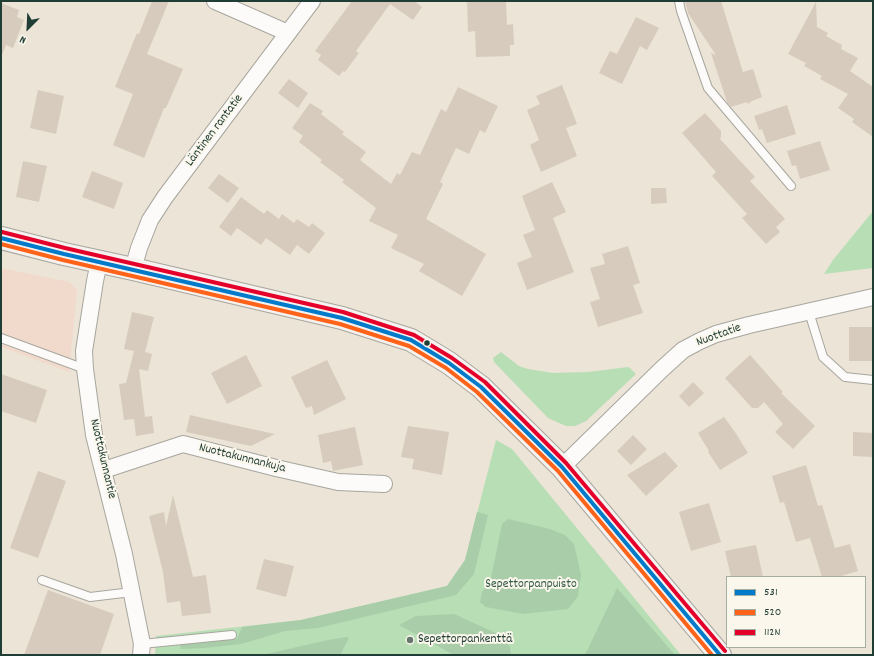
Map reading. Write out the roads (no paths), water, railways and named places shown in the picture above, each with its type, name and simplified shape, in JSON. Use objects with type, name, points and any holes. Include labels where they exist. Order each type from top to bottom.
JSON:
[{"type":"main road","points":[[1,238],[342,318],[411,340],[449,363],[481,387],[562,468],[720,655]]},
{"type":"street","points":[[215,1],[288,33]]},
{"type":"street","name":"Läntinen rantatie","points":[[134,269],[139,248],[150,220],[165,197],[312,1]]},
{"type":"street","name":"Nuottakunnantie","points":[[99,262],[84,351],[85,369],[94,435],[124,554],[132,592],[141,650]]},
{"type":"street","name":"Nuottatie","points":[[562,468],[683,350],[716,334],[749,324],[873,297]]},
{"type":"street","name":"Nuottakunnankuja","points":[[104,470],[183,444],[338,482],[384,484]]},
{"type":"lane","points":[[679,1],[681,11],[708,88],[791,186]]},
{"type":"lane","points":[[809,312],[823,356],[844,378],[873,380]]},
{"type":"lane","points":[[1,338],[85,369]]},
{"type":"lane","points":[[42,580],[90,597],[132,592]]},
{"type":"lane","points":[[141,650],[232,635]]},
{"type":"place","name":"Sepettorpankenttä","points":[[410,640]]},
{"type":"park label","name":"Sepettorpanpuisto","points":[[531,585]]}]
